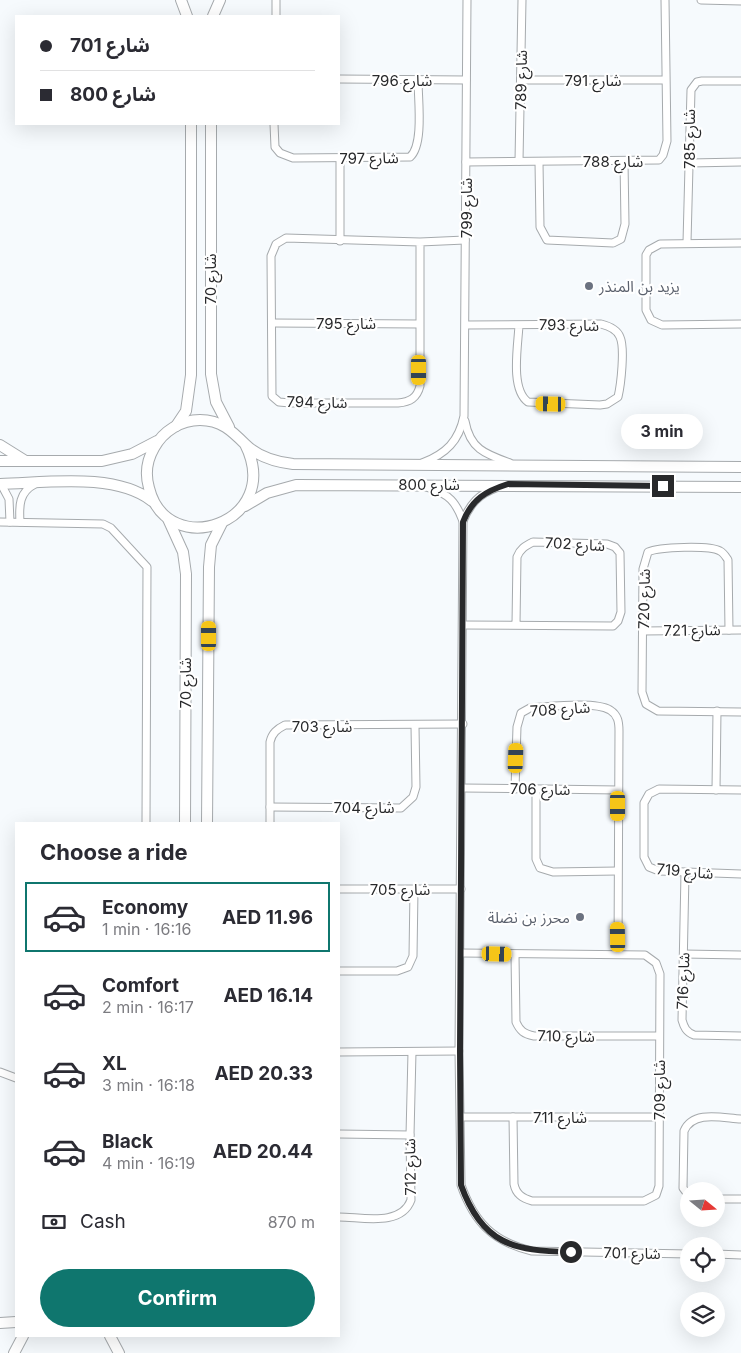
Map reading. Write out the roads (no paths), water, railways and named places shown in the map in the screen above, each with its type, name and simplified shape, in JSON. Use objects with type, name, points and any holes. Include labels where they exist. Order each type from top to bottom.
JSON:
[{"type":"main road","points":[[181,0],[187,15]]},
{"type":"main road","points":[[213,15],[220,0]]},
{"type":"main road","name":"شارع 70","points":[[176,426],[186,411],[191,375],[191,125]]},
{"type":"main road","name":"شارع 70","points":[[211,125],[211,374],[216,402],[222,417],[231,430]]},
{"type":"main road","points":[[0,461],[109,460],[132,454],[160,439],[176,426],[199,420],[210,421],[231,430],[245,444],[253,465],[254,476],[252,488],[242,508],[222,523],[197,528],[181,524],[166,516],[144,494],[118,485],[0,484]]},
{"type":"main road","points":[[154,502],[147,481],[147,470],[149,459],[160,439]]},
{"type":"main road","name":"شارع 800","points":[[245,444],[266,458],[287,463],[415,466],[741,467]]},
{"type":"main road","points":[[0,445],[28,462]]},
{"type":"main road","name":"شارع 800","points":[[242,508],[267,493],[296,485],[508,484],[741,487]]},
{"type":"main road","name":"شارع 70","points":[[166,516],[183,552],[186,574],[184,822]]},
{"type":"main road","name":"شارع 70","points":[[207,822],[209,567],[212,545],[222,523]]},
{"type":"main road","points":[[0,1323],[15,1322]]},
{"type":"main road","points":[[14,1353],[22,1337]]},
{"type":"street","points":[[276,0],[276,15]]},
{"type":"street","name":"شارع 799","points":[[467,0],[464,416],[472,443],[482,451],[518,466]]},
{"type":"street","name":"شارع 789","points":[[519,161],[522,0]]},
{"type":"street","name":"شارع 788","points":[[466,162],[653,161],[663,155],[667,141],[665,0]]},
{"type":"street","points":[[701,0],[741,0]]},
{"type":"street","name":"شارع 796","points":[[340,79],[466,80]]},
{"type":"street","name":"شارع 797","points":[[274,125],[275,147],[285,157],[340,159],[410,157],[415,153],[418,138],[418,80]]},
{"type":"street","name":"شارع 791","points":[[521,80],[665,80]]},
{"type":"street","name":"شارع 785","points":[[687,242],[690,163],[689,96],[691,90],[697,82],[702,81],[741,81]]},
{"type":"street","points":[[340,159],[340,241]]},
{"type":"street","points":[[539,162],[540,227],[547,240],[614,243],[621,239],[625,224],[624,161]]},
{"type":"street","points":[[690,163],[741,162]]},
{"type":"street","name":"شارع 794","points":[[420,242],[420,386],[418,392],[409,402],[290,403],[279,402],[272,396],[272,256],[276,244],[286,238],[420,242],[466,240]]},
{"type":"street","points":[[741,243],[687,242],[656,245],[646,255],[647,315],[651,320],[662,324],[741,324]]},
{"type":"street","name":"شارع 795","points":[[273,323],[419,324]]},
{"type":"street","name":"شارع 793","points":[[466,325],[601,324],[617,331],[622,344],[618,397],[600,406],[528,402],[521,397],[517,382],[519,325]]},
{"type":"street","name":"شارع 799","points":[[415,466],[438,456],[455,442],[464,416]]},
{"type":"street","points":[[20,522],[19,506],[22,497],[27,489],[35,483]]},
{"type":"street","points":[[0,484],[9,499],[10,522]]},
{"type":"street","name":"شارع 701","points":[[417,484],[450,496],[458,508],[463,522]]},
{"type":"street","name":"شارع 701","points":[[508,484],[488,491],[476,498],[468,508],[463,522],[461,1185],[468,1205],[479,1222],[508,1244],[532,1251],[680,1254]]},
{"type":"street","points":[[0,522],[103,524],[111,528],[147,567],[146,822]]},
{"type":"street","name":"شارع 702","points":[[463,625],[613,626],[618,621],[621,612],[620,553],[615,547],[607,544],[533,542],[526,546],[519,552],[517,557],[516,624]]},
{"type":"street","name":"شارع 720","points":[[729,630],[728,560],[724,554],[719,550],[710,549],[660,548],[648,552],[644,559],[642,692],[646,704],[658,711],[741,712]]},
{"type":"street","name":"شارع 721","points":[[643,631],[741,630]]},
{"type":"street","name":"شارع 708","points":[[515,789],[517,727],[521,713],[530,708],[600,707],[615,714],[619,722],[618,953]]},
{"type":"street","points":[[716,790],[717,711]]},
{"type":"street","name":"شارع 703","points":[[270,822],[270,742],[271,737],[280,727],[463,724]]},
{"type":"street","name":"شارع 704","points":[[270,807],[401,808],[413,797],[416,788],[415,726]]},
{"type":"street","name":"شارع 706","points":[[463,788],[618,790]]},
{"type":"street","points":[[536,789],[536,859],[540,868],[553,872],[617,871]]},
{"type":"street","name":"شارع 719","points":[[741,790],[659,790],[649,794],[644,803],[644,857],[646,863],[654,870],[685,874],[741,874]]},
{"type":"street","name":"شارع 716","points":[[685,874],[682,1020],[687,1032],[700,1036],[741,1036]]},
{"type":"street","name":"شارع 705","points":[[340,889],[461,889]]},
{"type":"street","points":[[340,972],[397,970],[408,967],[413,956],[414,890]]},
{"type":"street","name":"شارع 709","points":[[461,953],[516,955],[618,953],[645,955],[656,963],[662,981],[659,1036],[659,1190],[650,1199],[532,1201],[524,1199],[515,1190],[513,1117]]},
{"type":"street","points":[[684,954],[741,955]]},
{"type":"street","name":"شارع 710","points":[[516,955],[516,1022],[525,1034],[534,1036],[659,1036]]},
{"type":"street","points":[[340,1052],[460,1051]]},
{"type":"street","name":"شارع 712","points":[[340,1217],[392,1217],[405,1212],[411,1200],[412,1052]]},
{"type":"street","points":[[0,1072],[15,1078]]},
{"type":"street","name":"شارع 711","points":[[461,1117],[659,1117]]},
{"type":"street","points":[[683,1182],[684,1131],[689,1122],[699,1118],[741,1119]]},
{"type":"street","points":[[340,1134],[410,1135]]},
{"type":"street","points":[[725,1199],[741,1199]]},
{"type":"street","points":[[725,1254],[741,1255]]},
{"type":"place","name":"يزيد بن المنذر","points":[[589,286]]},
{"type":"place","name":"محرز بن نضلة","points":[[580,917]]}]
